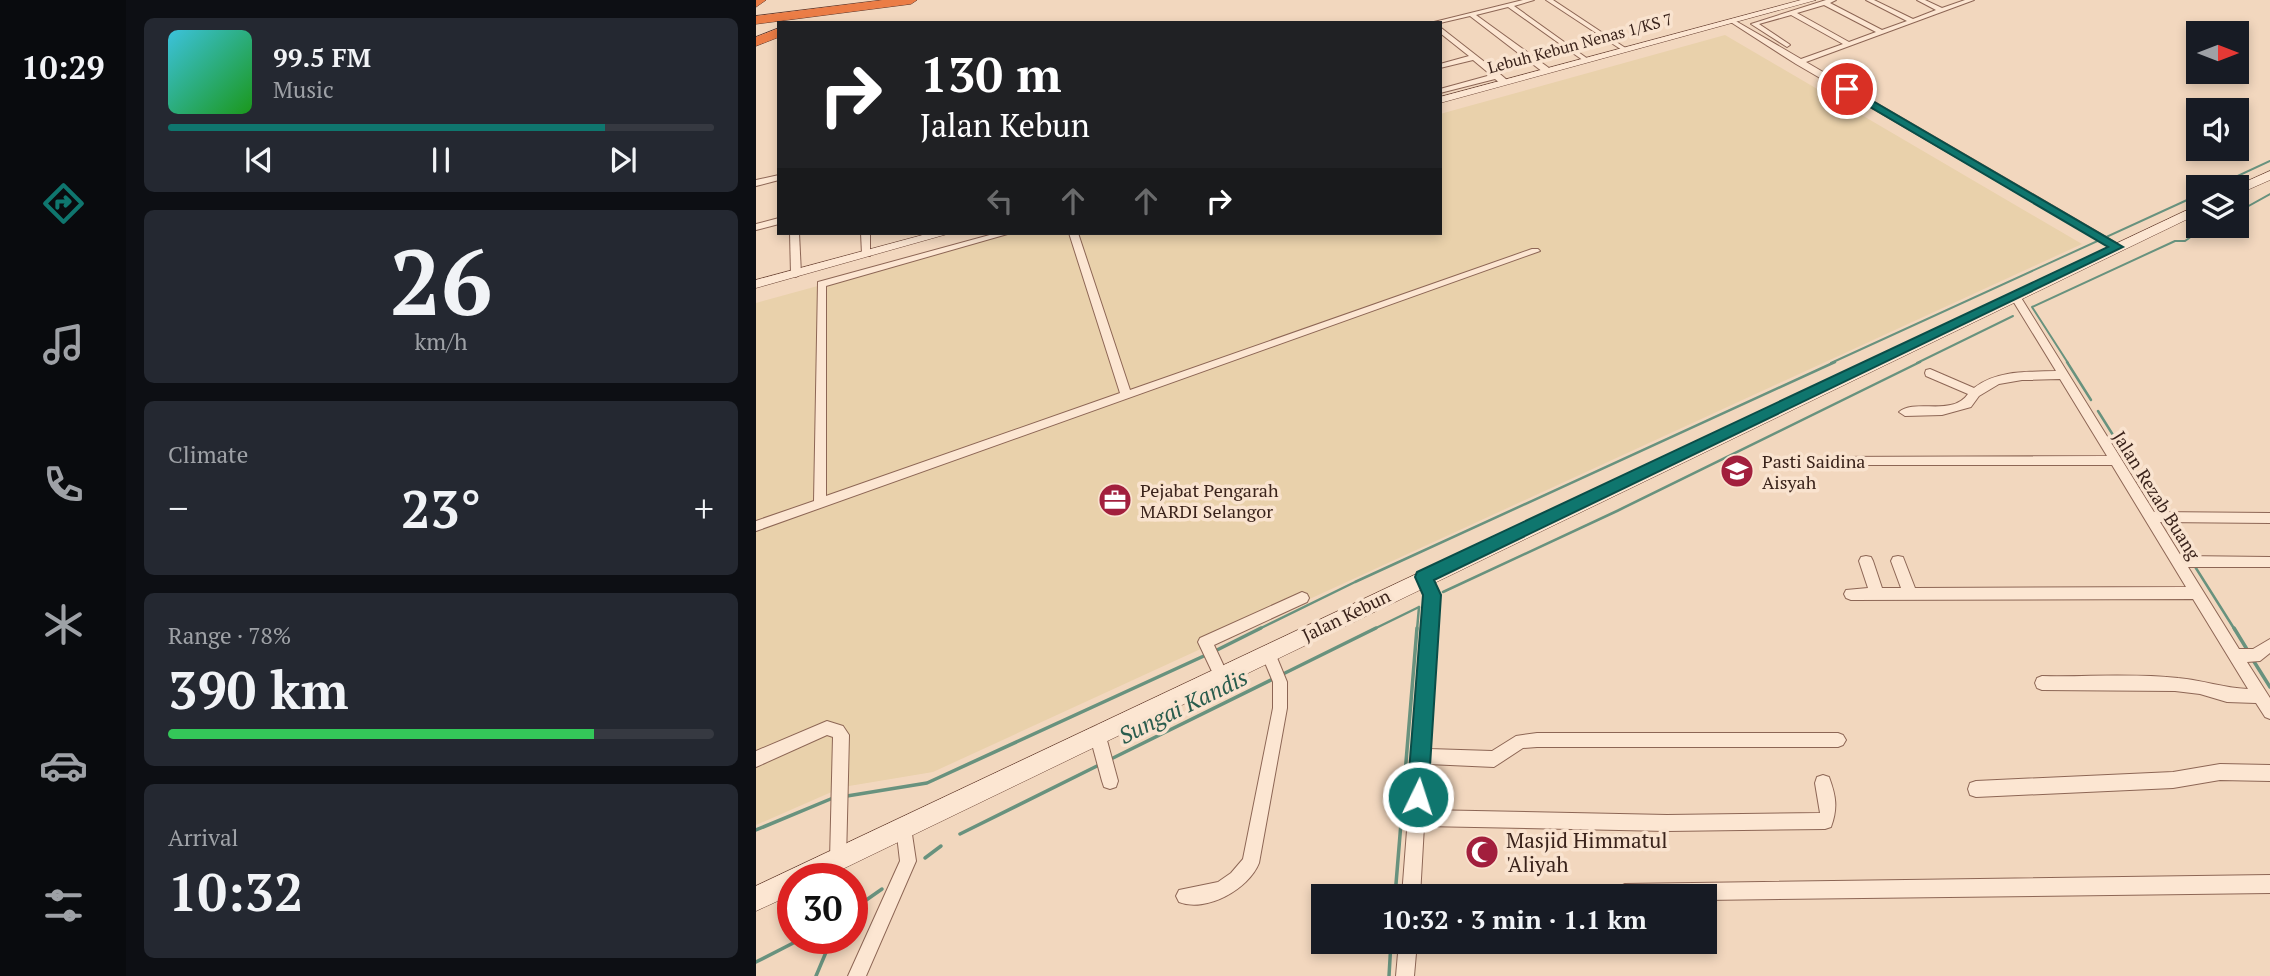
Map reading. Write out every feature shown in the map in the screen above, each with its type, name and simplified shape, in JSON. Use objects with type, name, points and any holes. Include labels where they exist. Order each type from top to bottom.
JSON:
[{"type":"highway","points":[[756,17],[774,0]]},
{"type":"highway","points":[[848,7],[891,0]]},
{"type":"highway","points":[[756,17],[911,0]]},
{"type":"highway","points":[[814,21],[922,0]]},
{"type":"highway","points":[[756,42],[777,33]]},
{"type":"main road","points":[[1739,23],[1811,0]]},
{"type":"main road","name":"Lebuh Kebun Nenas 1/KS 7","points":[[1442,99],[1501,79],[1586,60],[1720,24],[1739,23]]},
{"type":"main road","points":[[2249,185],[2270,175]]},
{"type":"main road","name":"Jalan Kebun","points":[[832,863],[1097,733],[1212,656],[1275,667],[1423,577],[2015,296],[2108,242],[2186,213]]},
{"type":"main road","points":[[756,285],[934,235]]},
{"type":"main road","points":[[756,899],[777,889]]},
{"type":"street","points":[[1441,21],[1531,0]]},
{"type":"street","points":[[1549,0],[1624,49]]},
{"type":"street","points":[[1869,0],[1912,21]]},
{"type":"street","points":[[1920,0],[1941,10]]},
{"type":"street","points":[[1803,60],[1971,0]]},
{"type":"street","points":[[1803,60],[1754,24],[1829,1],[1882,32]]},
{"type":"street","points":[[1509,5],[1586,60]]},
{"type":"street","points":[[1791,12],[1848,44]]},
{"type":"street","points":[[1471,14],[1546,70]]},
{"type":"street","points":[[1739,23],[2108,242]]},
{"type":"street","points":[[1442,31],[1501,79]]},
{"type":"street","points":[[1442,43],[1453,40]]},
{"type":"street","points":[[1442,65],[1474,57]]},
{"type":"street","points":[[1442,91],[1501,79]]},
{"type":"street","points":[[756,183],[777,178]]},
{"type":"street","points":[[756,227],[777,222]]},
{"type":"street","points":[[794,235],[796,274]]},
{"type":"street","points":[[864,235],[867,254]]},
{"type":"street","points":[[820,502],[821,284],[999,235]]},
{"type":"street","points":[[1074,235],[1126,396]]},
{"type":"street","points":[[756,526],[1535,251]]},
{"type":"street","name":"Jalan Rezab Buang","points":[[2015,296],[2115,460],[2158,517],[2197,593],[2244,656],[2270,712]]},
{"type":"street","points":[[1930,373],[1973,392]]},
{"type":"street","points":[[1905,412],[1956,408],[1967,404],[1973,392],[1987,382],[2063,374]]},
{"type":"street","points":[[1825,462],[2115,460]]},
{"type":"street","points":[[2158,517],[2270,518]]},
{"type":"street","points":[[1866,561],[1877,594]]},
{"type":"street","points":[[1898,561],[1910,594]]},
{"type":"street","points":[[2181,561],[2270,562]]},
{"type":"street","points":[[1412,884],[1432,595],[1423,577]]},
{"type":"street","points":[[1851,594],[2197,593]]},
{"type":"street","points":[[1212,656],[1302,598]]},
{"type":"street","points":[[2244,656],[2270,645]]},
{"type":"street","points":[[1185,896],[1219,892],[1235,883],[1251,863],[1280,708],[1275,667]]},
{"type":"street","points":[[2042,683],[2175,684],[2200,687],[2227,695],[2260,695]]},
{"type":"street","points":[[756,759],[827,729],[838,731],[841,735],[838,860]]},
{"type":"street","points":[[1097,733],[1107,768]]},
{"type":"street","points":[[1420,756],[1494,760],[1521,741],[1536,740],[1838,740]]},
{"type":"street","points":[[1976,789],[2173,780],[2220,772],[2270,773]]},
{"type":"street","points":[[1416,818],[1667,823],[1825,821],[1829,810],[1823,783]]},
{"type":"street","points":[[857,976],[908,860],[904,827]]},
{"type":"street","points":[[1717,891],[2270,884]]},
{"type":"street","points":[[1405,976],[1407,954]]},
{"type":"shaded area","points":[[1725,35],[2082,244],[933,772],[843,787],[756,825],[756,303],[1004,235],[1442,235],[1442,113]]},
{"type":"waterway","points":[[2240,175],[2270,161]]},
{"type":"waterway","name":"Sungai Kandis","points":[[2249,206],[2270,194]]},
{"type":"waterway","points":[[1831,363],[2186,200]]},
{"type":"waterway","name":"Sungai Kandis","points":[[2068,363],[2032,307],[2175,241],[2189,238]]},
{"type":"waterway","name":"Sungai Kandis","points":[[1917,363],[2013,316]]},
{"type":"waterway","points":[[1257,630],[1355,582],[1835,362]]},
{"type":"waterway","name":"Sungai Kandis","points":[[1443,592],[1617,511],[1920,362]]},
{"type":"waterway","points":[[2067,362],[2091,400]]},
{"type":"waterway","points":[[2098,411],[2163,515]]},
{"type":"waterway","points":[[2166,520],[2191,559]]},
{"type":"waterway","points":[[2194,565],[2235,630]]},
{"type":"waterway","name":"Sungai Kandis","points":[[1372,630],[1419,607],[1417,630]]},
{"type":"waterway","points":[[1257,630],[1261,628]]},
{"type":"waterway","name":"Sungai Kandis","points":[[1281,675],[1376,628]]},
{"type":"waterway","points":[[1396,884],[1417,628]]},
{"type":"waterway","points":[[2234,628],[2248,651]]},
{"type":"waterway","points":[[1215,651],[1257,630]]},
{"type":"waterway","points":[[847,796],[927,783],[1206,655]]},
{"type":"waterway","points":[[2253,660],[2270,687]]},
{"type":"waterway","name":"Sungai Kandis","points":[[1111,759],[1275,678]]},
{"type":"waterway","name":"Sungai Kandis","points":[[960,834],[1099,765]]},
{"type":"waterway","points":[[756,830],[833,798]]},
{"type":"waterway","name":"Sungai Kandis","points":[[925,858],[941,846]]},
{"type":"waterway","name":"Sungai Kandis","points":[[868,899],[882,889]]},
{"type":"waterway","name":"Sungai Kandis","points":[[756,962],[777,951]]},
{"type":"waterway","points":[[816,976],[825,954]]},
{"type":"waterway","points":[[1389,976],[1390,954]]},
{"type":"place","name":"Pasti Saidina Aisyah","points":[[1737,471]]},
{"type":"place","name":"Pejabat Pengarah MARDI Selangor","points":[[1115,500]]},
{"type":"place","name":"Masjid Himmatul 'Aliyah","points":[[1482,852]]},
{"type":"route","points":[[1418,797],[1432,595],[1423,577],[2117,247],[1847,89]]}]
